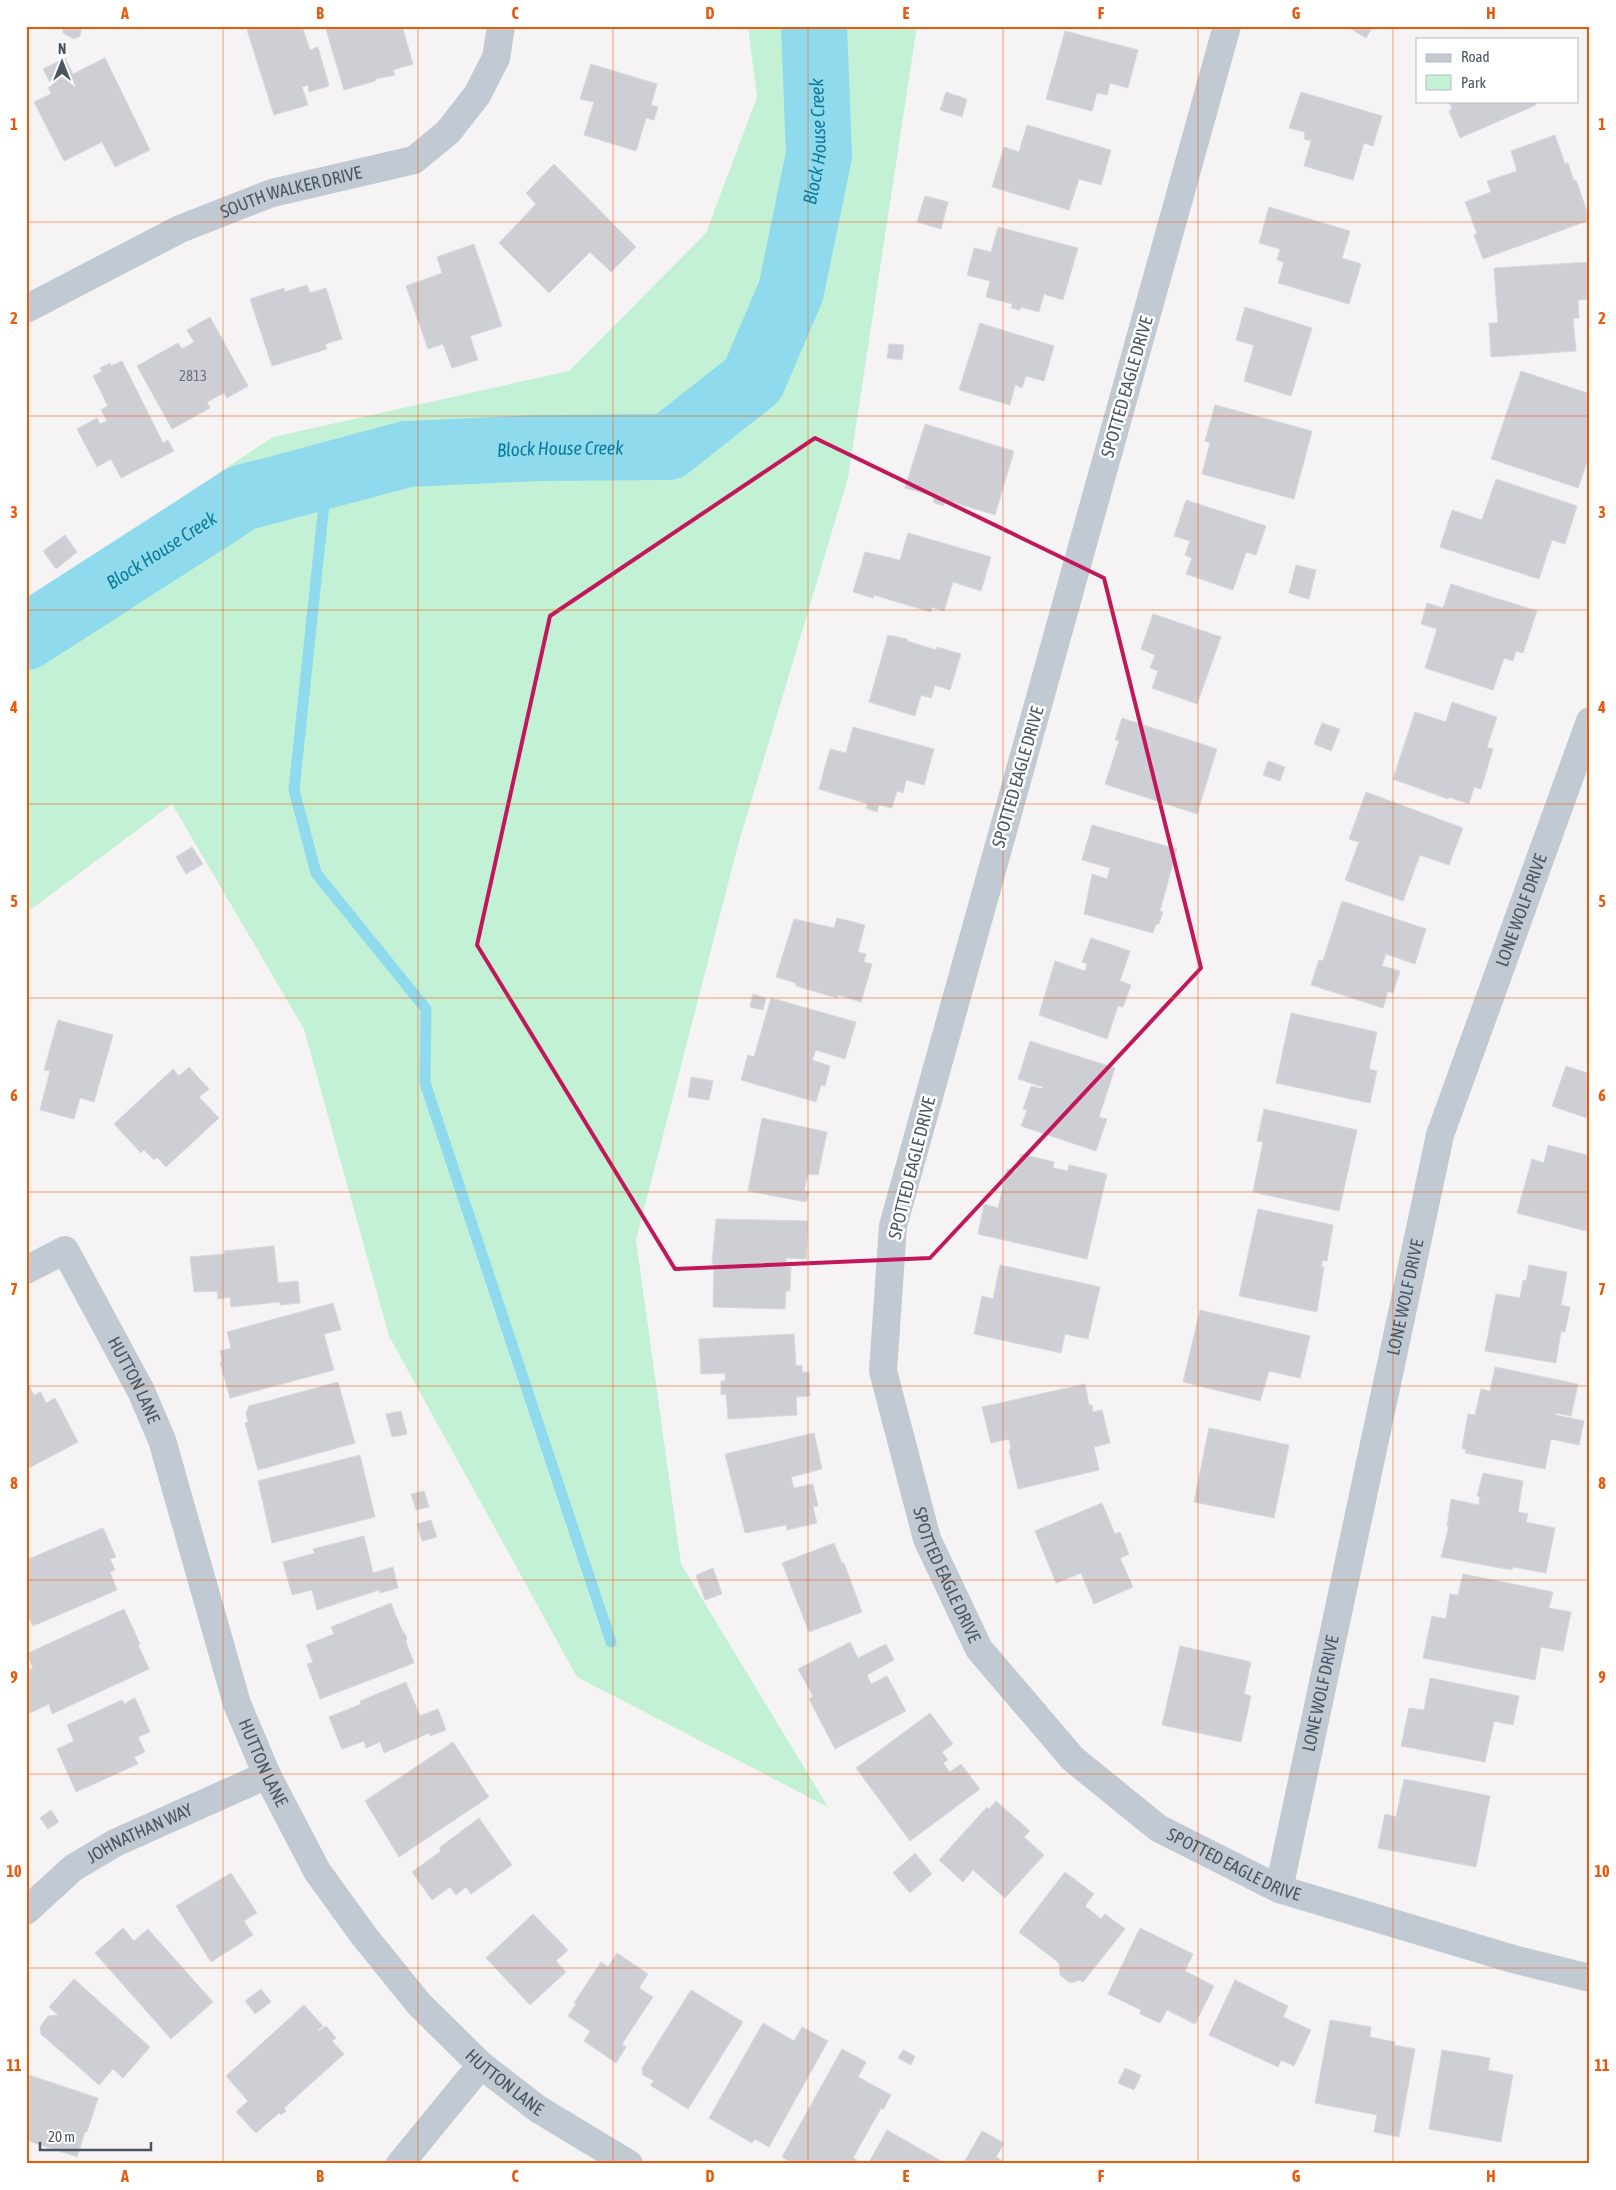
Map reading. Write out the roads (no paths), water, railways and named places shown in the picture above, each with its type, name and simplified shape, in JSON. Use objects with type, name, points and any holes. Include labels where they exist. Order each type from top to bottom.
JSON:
[{"type":"street","name":"SOUTH WALKER DRIVE","points":[[26,309],[180,229],[263,197],[414,160],[448,132],[477,95],[496,58],[501,26]]},
{"type":"street","name":"SPOTTED EAGLE DRIVE","points":[[1227,26],[893,1226],[883,1371],[927,1539],[979,1649],[1073,1759],[1158,1828],[1279,1889],[1513,1959],[1590,1978]]},
{"type":"street","name":"LONE WOLF DRIVE","points":[[1279,1889],[1440,1135],[1590,721]]},
{"type":"street","name":"HUTTON LANE","points":[[26,1270],[65,1250],[141,1391],[162,1440],[237,1704],[267,1775],[317,1871],[364,1936],[419,2004],[481,2065],[538,2109],[629,2164]]},
{"type":"street","name":"JOHNATHAN WAY","points":[[26,1911],[73,1868],[115,1843],[267,1775]]},
{"type":"street","points":[[400,2164],[481,2065]]},
{"type":"waterway","name":"Block House Creek","points":[[26,637],[242,498],[407,454],[539,448],[668,447],[753,380],[791,291],[819,155],[814,26]]},
{"type":"waterway","points":[[327,475],[294,790],[316,873],[426,1009],[425,1083],[611,1642]]}]
